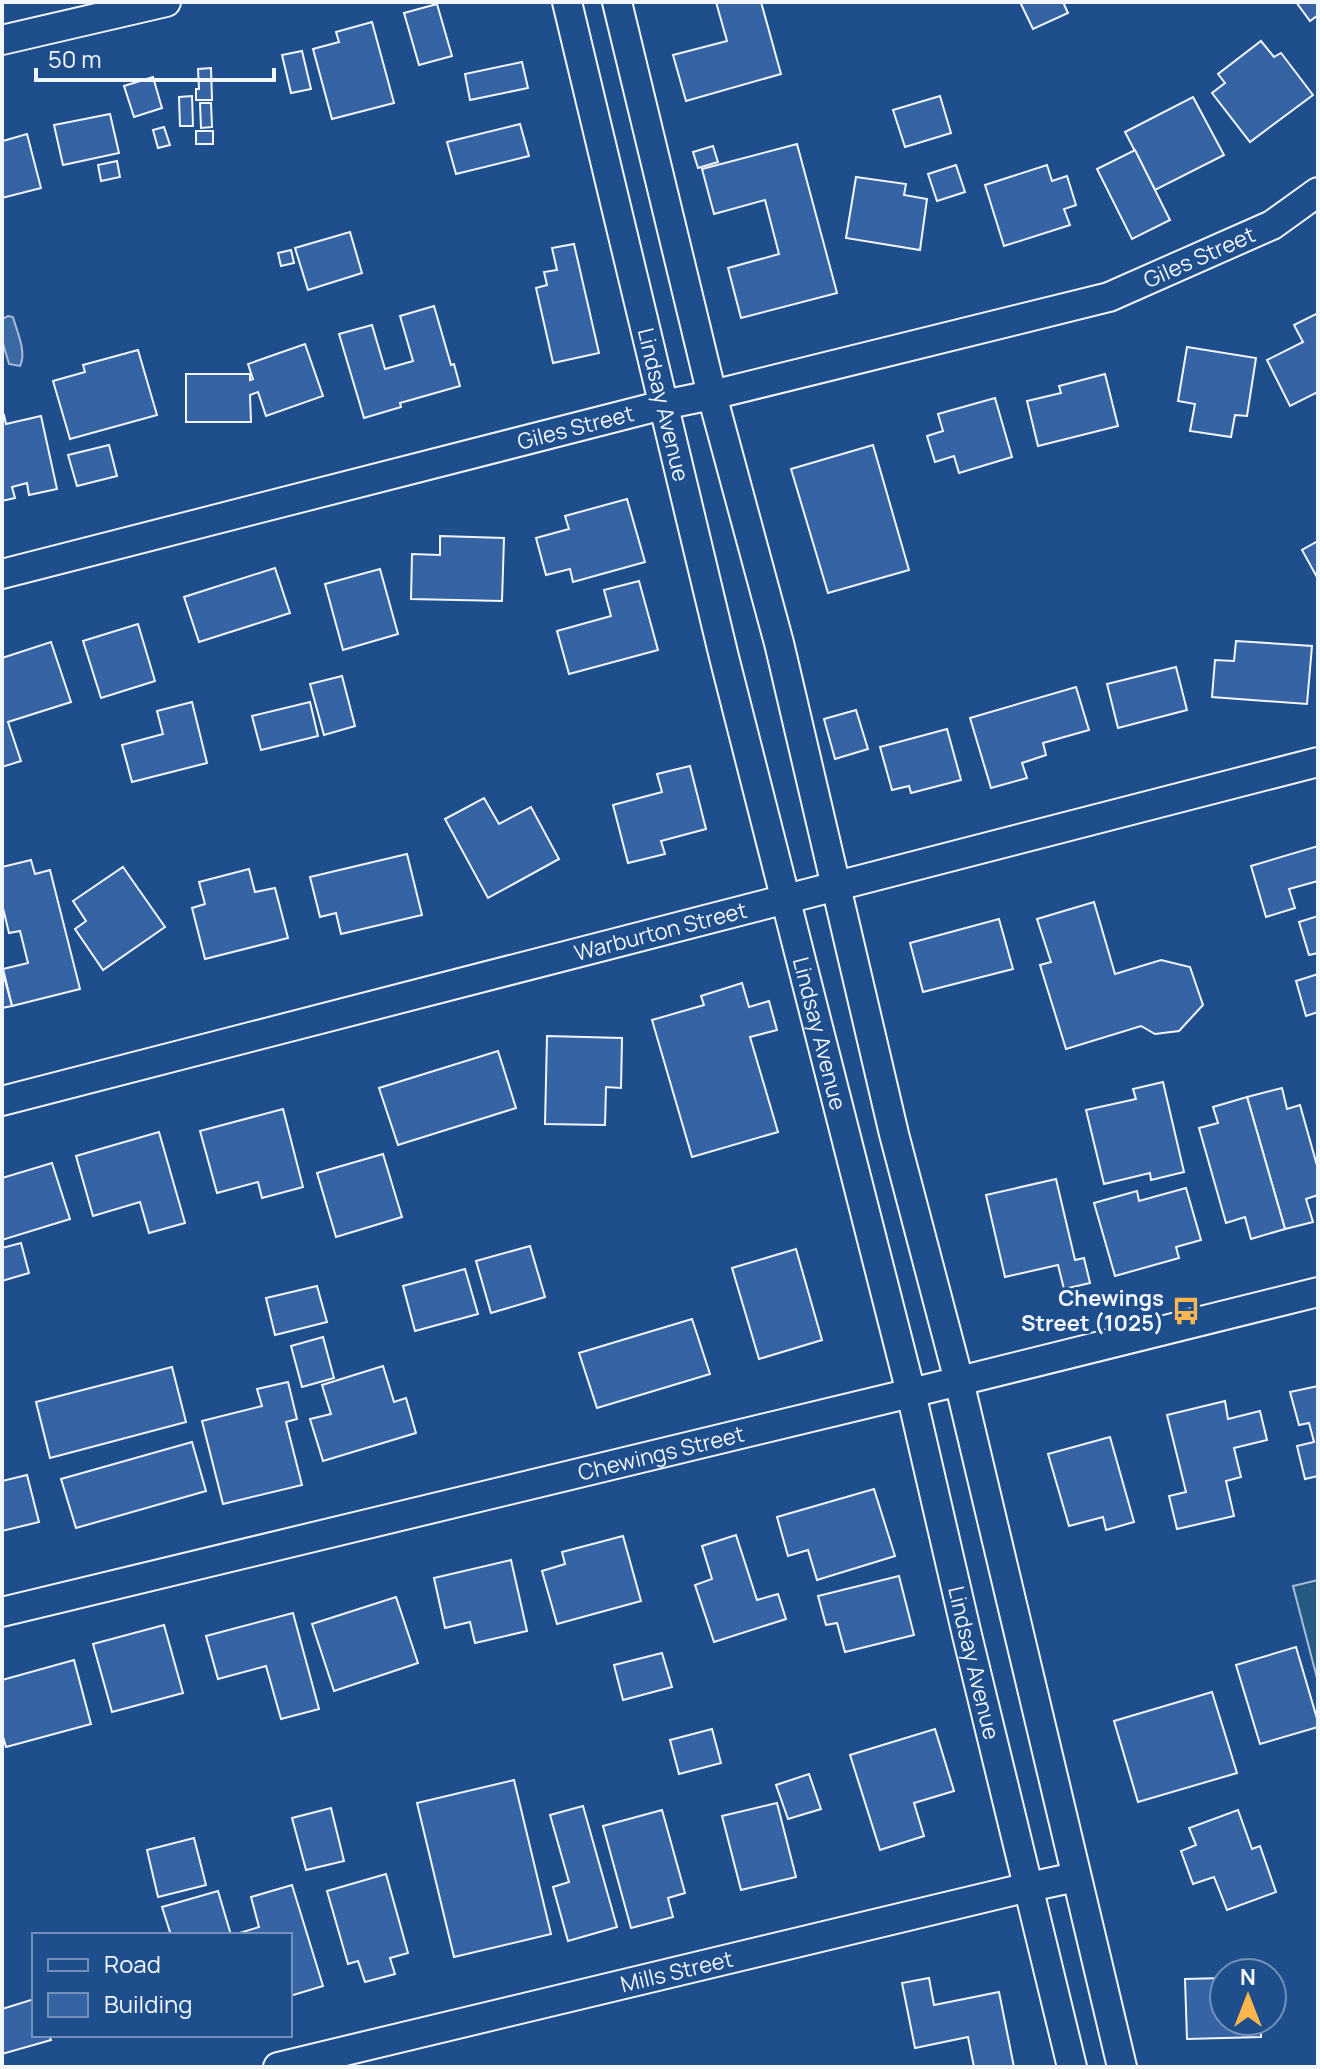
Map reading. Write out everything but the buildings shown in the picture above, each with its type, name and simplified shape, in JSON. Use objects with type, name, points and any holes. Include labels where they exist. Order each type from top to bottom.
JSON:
[{"type":"street","points":[[2,40],[166,2]]},
{"type":"street","name":"Lindsay Avenue","points":[[567,2],[724,657],[911,1393],[1072,2067]]},
{"type":"street","points":[[617,2],[712,395],[779,643],[894,1134],[959,1381],[1122,2067]]},
{"type":"street","name":"Giles Street","points":[[2,574],[663,405],[1109,297],[1272,225],[1318,192]]},
{"type":"street","name":"Warburton Street","points":[[2,1101],[1318,762]]},
{"type":"street","name":"Chewings Street","points":[[2,1612],[1318,1292]]},
{"type":"street","name":"Mills Street","points":[[278,2067],[1076,1877]]},
{"type":"shaded area","points":[[13,317],[21,342],[20,366],[9,364],[2,340],[2,319]]},
{"type":"shaded area","points":[[1318,1580],[1318,1682],[1293,1586]]},
{"type":"place","name":"Chewings Street (1025)","points":[[1186,1311]]}]
